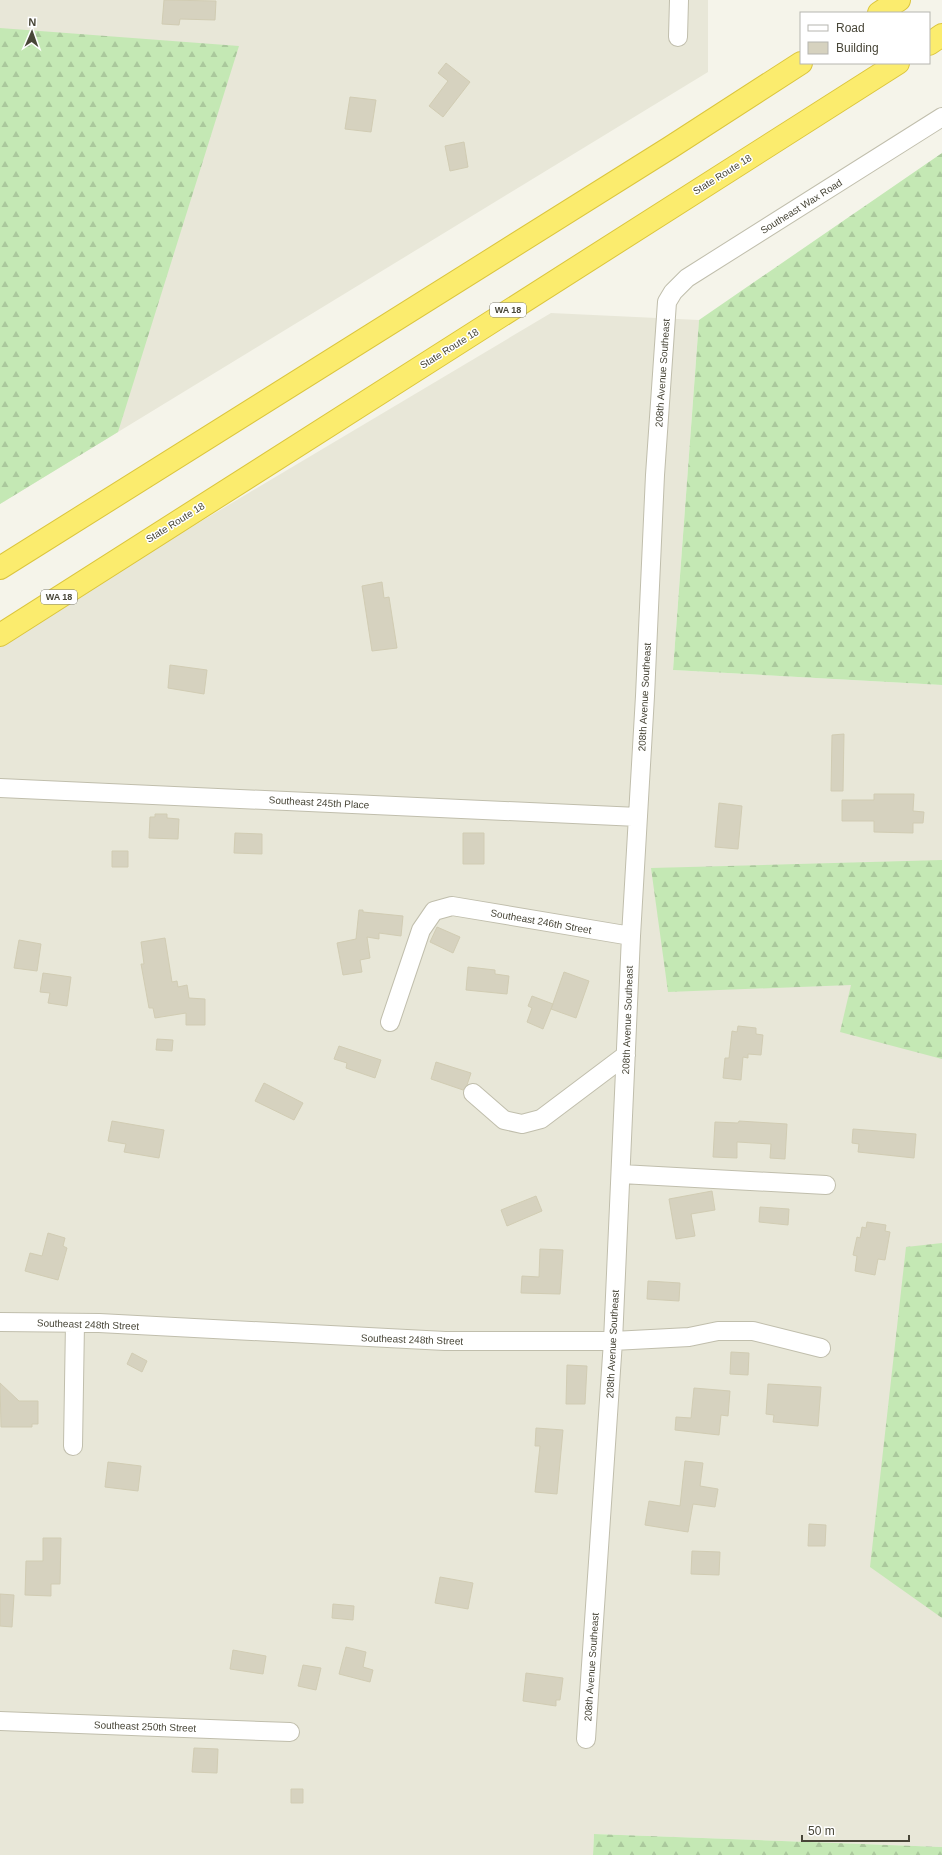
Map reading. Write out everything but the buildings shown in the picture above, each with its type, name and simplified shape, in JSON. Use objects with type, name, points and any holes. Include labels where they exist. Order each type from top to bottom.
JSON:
[{"type":"highway","points":[[881,12],[899,0]]},
{"type":"highway","points":[[930,43],[942,35]]},
{"type":"highway","points":[[0,568],[671,147],[800,64]]},
{"type":"highway","name":"State Route 18","points":[[0,635],[896,64]]},
{"type":"street","points":[[678,37],[679,0]]},
{"type":"street","name":"Southeast Wax Road","points":[[667,302],[673,292],[687,278],[942,117]]},
{"type":"street","name":"208th Avenue Southeast","points":[[586,1739],[613,1341],[631,936],[645,696],[655,475],[667,302]]},
{"type":"street","name":"Southeast 245th Place","points":[[0,788],[638,817]]},
{"type":"street","name":"Southeast 246th Street","points":[[390,1022],[421,930],[434,911],[452,906],[631,936]]},
{"type":"street","points":[[473,1093],[504,1120],[522,1124],[541,1119],[626,1055]]},
{"type":"street","points":[[620,1174],[826,1185]]},
{"type":"street","name":"Southeast 248th Street","points":[[0,1322],[75,1323],[445,1341],[613,1341],[688,1338],[718,1331],[753,1331],[821,1348]]},
{"type":"street","points":[[73,1446],[75,1323]]},
{"type":"street","name":"Southeast 250th Street","points":[[0,1721],[290,1732]]},
{"type":"shaded area","points":[[0,0],[708,0],[708,72],[0,504]]},
{"type":"shaded area","points":[[551,313],[699,320],[673,670],[942,685],[942,1847],[594,1834],[593,1855],[0,1855],[0,641]]},
{"type":"green space","points":[[0,28],[239,46],[118,432],[0,504]]},
{"type":"green space","points":[[942,153],[942,685],[673,670],[699,320]]},
{"type":"green space","points":[[942,860],[942,1059],[840,1032],[851,985],[668,992],[651,868]]},
{"type":"green space","points":[[942,1243],[942,1618],[870,1567],[906,1247]]},
{"type":"green space","points":[[594,1834],[942,1847],[942,1855],[593,1855]]}]
